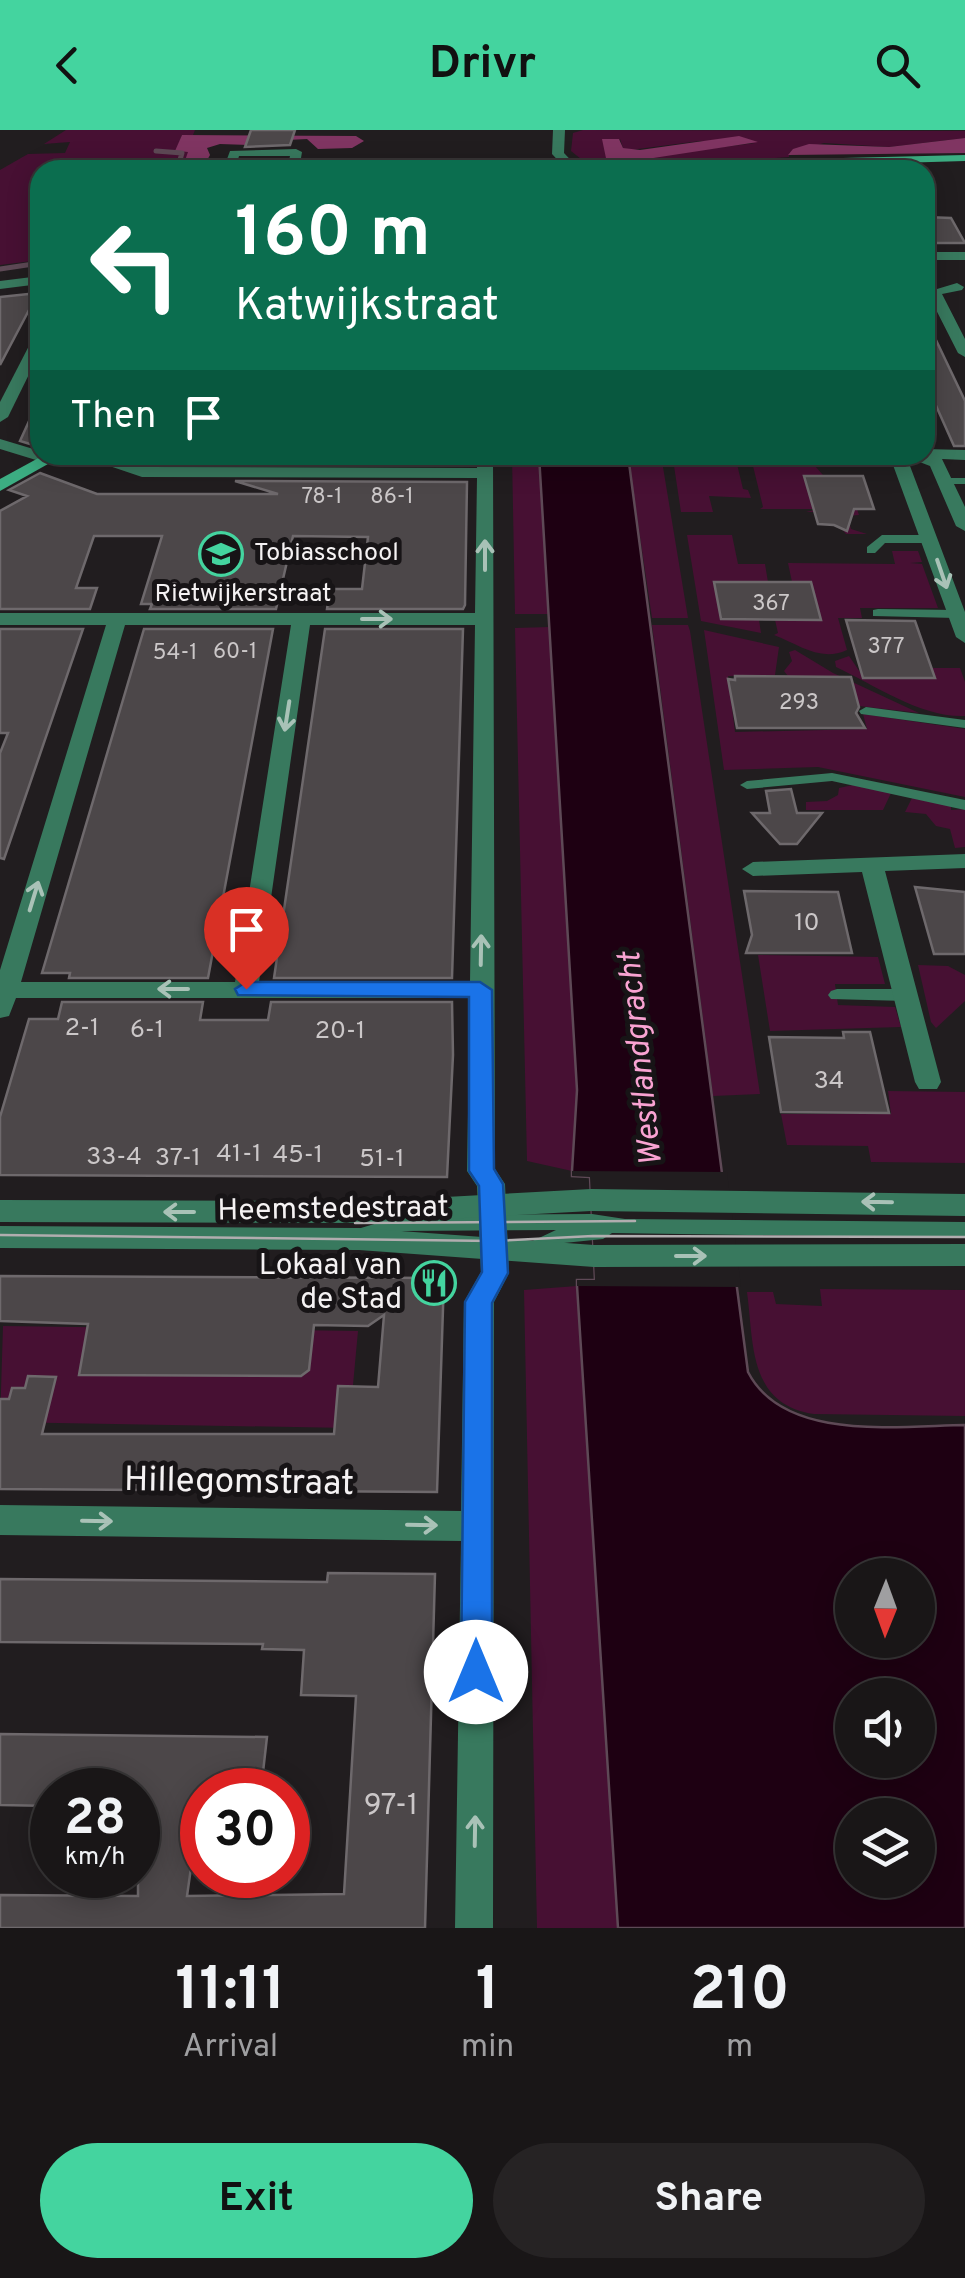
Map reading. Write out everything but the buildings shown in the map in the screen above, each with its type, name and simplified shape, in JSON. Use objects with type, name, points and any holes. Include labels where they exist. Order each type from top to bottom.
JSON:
[{"type":"main road","points":[[882,160],[965,158]]},
{"type":"main road","points":[[935,170],[965,170]]},
{"type":"main road","points":[[0,486],[38,465]]},
{"type":"street","points":[[559,130],[558,154],[564,160]]},
{"type":"street","points":[[232,160],[234,152],[244,150],[296,152],[295,160]]},
{"type":"street","points":[[935,256],[965,256]]},
{"type":"street","points":[[0,285],[30,281]]},
{"type":"street","points":[[935,292],[957,287]]},
{"type":"street","points":[[935,294],[965,353]]},
{"type":"street","points":[[0,417],[30,358]]},
{"type":"street","points":[[0,444],[30,452]]},
{"type":"street","points":[[935,454],[965,454]]},
{"type":"street","points":[[927,532],[965,525],[935,462]]},
{"type":"street","points":[[119,465],[142,472],[442,465]]},
{"type":"street","points":[[474,1928],[478,1302],[493,1227],[481,1171],[485,465]]},
{"type":"street","points":[[902,465],[965,637]]},
{"type":"street","name":"Rietwijkerstraat","points":[[0,619],[486,619]]},
{"type":"street","points":[[117,620],[3,1000],[246,989],[480,990]]},
{"type":"street","points":[[246,989],[301,620]]},
{"type":"street","points":[[753,868],[965,861]]},
{"type":"street","points":[[872,866],[928,1082]]},
{"type":"street","name":"Heemstedestraat","points":[[0,1237],[346,1239],[493,1227],[794,1228],[965,1205]]},
{"type":"street","name":"Heemstedestraat","points":[[0,1211],[372,1212],[493,1227],[532,1250],[592,1228],[794,1228],[965,1254]]},
{"type":"street","name":"Hillegomstraat","points":[[0,1520],[478,1526]]},
{"type":"lane","points":[[946,481],[965,481]]},
{"type":"lane","points":[[871,550],[882,539],[927,532]]},
{"type":"lane","points":[[878,614],[956,614]]},
{"type":"lane","points":[[866,710],[965,724]]},
{"type":"lane","points":[[747,785],[832,777],[965,805]]},
{"type":"lane","points":[[838,995],[906,996]]},
{"type":"lane","name":"Heemstedestraat","points":[[592,1228],[965,1230]]},
{"type":"shaded area","points":[[66,130],[195,130],[193,135],[182,135],[176,151],[189,152],[185,160],[30,160],[30,261],[0,265],[0,170],[28,154],[65,153],[70,142],[44,144]]},
{"type":"shaded area","points":[[583,130],[965,131],[965,138],[889,147],[824,143],[789,153],[789,157],[746,160],[623,160],[755,143],[700,141],[630,150],[623,148],[620,139],[608,160],[582,160],[571,151],[573,133]]},
{"type":"shaded area","points":[[182,135],[356,136],[364,141],[352,148],[318,149],[307,139],[268,141],[282,146],[220,144],[207,148],[207,160],[185,160],[188,152],[175,151]]},
{"type":"shaded area","points":[[739,136],[758,142],[640,160],[606,160],[602,139],[619,139],[623,148],[640,150]]},
{"type":"shaded area","points":[[965,138],[965,153],[788,155],[809,144],[889,147]]},
{"type":"shaded area","points":[[512,465],[540,465],[549,614],[515,614]]},
{"type":"shaded area","points":[[629,465],[663,465],[688,618],[652,618]]},
{"type":"shaded area","points":[[737,465],[743,489],[748,490],[751,498],[709,496],[713,512],[681,512],[674,466]]},
{"type":"shaded area","points":[[753,466],[815,466],[823,475],[805,475],[808,489],[857,509],[859,515],[847,516],[851,529],[867,534],[846,534],[841,528],[846,529],[829,512],[806,512],[819,509],[760,509],[763,507]]},
{"type":"shaded area","points":[[687,535],[732,535],[738,564],[765,564],[768,582],[714,582],[721,619],[759,620],[761,633],[701,621]]},
{"type":"shaded area","points":[[892,551],[918,551],[922,562],[910,563],[922,564],[938,608],[860,608],[862,618],[838,618],[847,650],[837,653],[810,651],[774,635],[778,633],[775,620],[820,620],[792,582],[788,563],[895,564]]},
{"type":"shaded area","points":[[652,625],[688,625],[690,631],[760,1094],[713,1096]]},
{"type":"shaded area","points":[[550,627],[577,1090],[572,1171],[527,1161],[515,628]]},
{"type":"shaded area","points":[[704,630],[779,647],[775,675],[728,676],[735,732],[867,729],[863,714],[965,729],[965,797],[818,767],[724,770]]},
{"type":"shaded area","points":[[795,650],[833,673],[919,713],[859,706],[788,676],[784,671],[792,661],[789,652]]},
{"type":"shaded area","points":[[849,656],[864,678],[934,678],[931,668],[960,668],[965,682],[965,716],[915,706],[836,667],[835,661]]},
{"type":"shaded area","points":[[853,785],[891,793],[883,810],[806,810],[806,802],[827,801],[838,795],[839,788]]},
{"type":"shaded area","points":[[912,798],[951,806],[951,810],[965,809],[965,847],[955,848],[950,829],[936,826],[926,814],[905,812]]},
{"type":"shaded area","points":[[758,955],[878,957],[885,984],[835,984],[838,1005],[895,1007],[901,1027],[770,1031]]},
{"type":"shaded area","points":[[918,965],[948,966],[965,975],[965,1001],[936,1028],[931,1022]]},
{"type":"shaded area","points":[[888,1091],[965,1092],[965,1163],[871,1162],[868,1146],[787,1145],[781,1114],[891,1114]]},
{"type":"shaded area","points":[[577,1286],[618,1928],[537,1928],[524,1290]]},
{"type":"shaded area","points":[[820,1289],[965,1290],[965,1416],[814,1414],[792,1408],[777,1398],[758,1369],[747,1292],[773,1292],[776,1304],[822,1306]]},
{"type":"shaded area","points":[[3,1326],[358,1331],[349,1428],[0,1422]]},
{"type":"water","name":"Westlandgracht","points":[[540,465],[629,465],[748,1372],[765,1394],[788,1410],[815,1420],[876,1427],[965,1425],[965,1928],[618,1928],[577,1286],[577,1280],[595,1280],[590,1177],[572,1176],[577,1090]]},
{"type":"pier","points":[[572,1171],[727,1172],[741,1287],[577,1286],[577,1280],[595,1280],[590,1177],[572,1176]]},
{"type":"waterway","points":[[156,151],[182,153],[180,160]]},
{"type":"waterway","points":[[0,269],[30,264]]},
{"type":"tram line","points":[[355,1223],[635,1221]]},
{"type":"tram line","points":[[0,1235],[494,1241],[593,1236],[965,1237]]},
{"type":"place","name":"Tobiasschool","points":[[221,554]]},
{"type":"place","name":"Lokaal van de Stad","points":[[434,1283]]},
{"type":"route","points":[[246,989],[480,990],[481,1171],[491,1184],[495,1273],[478,1302],[476,1672]]}]
